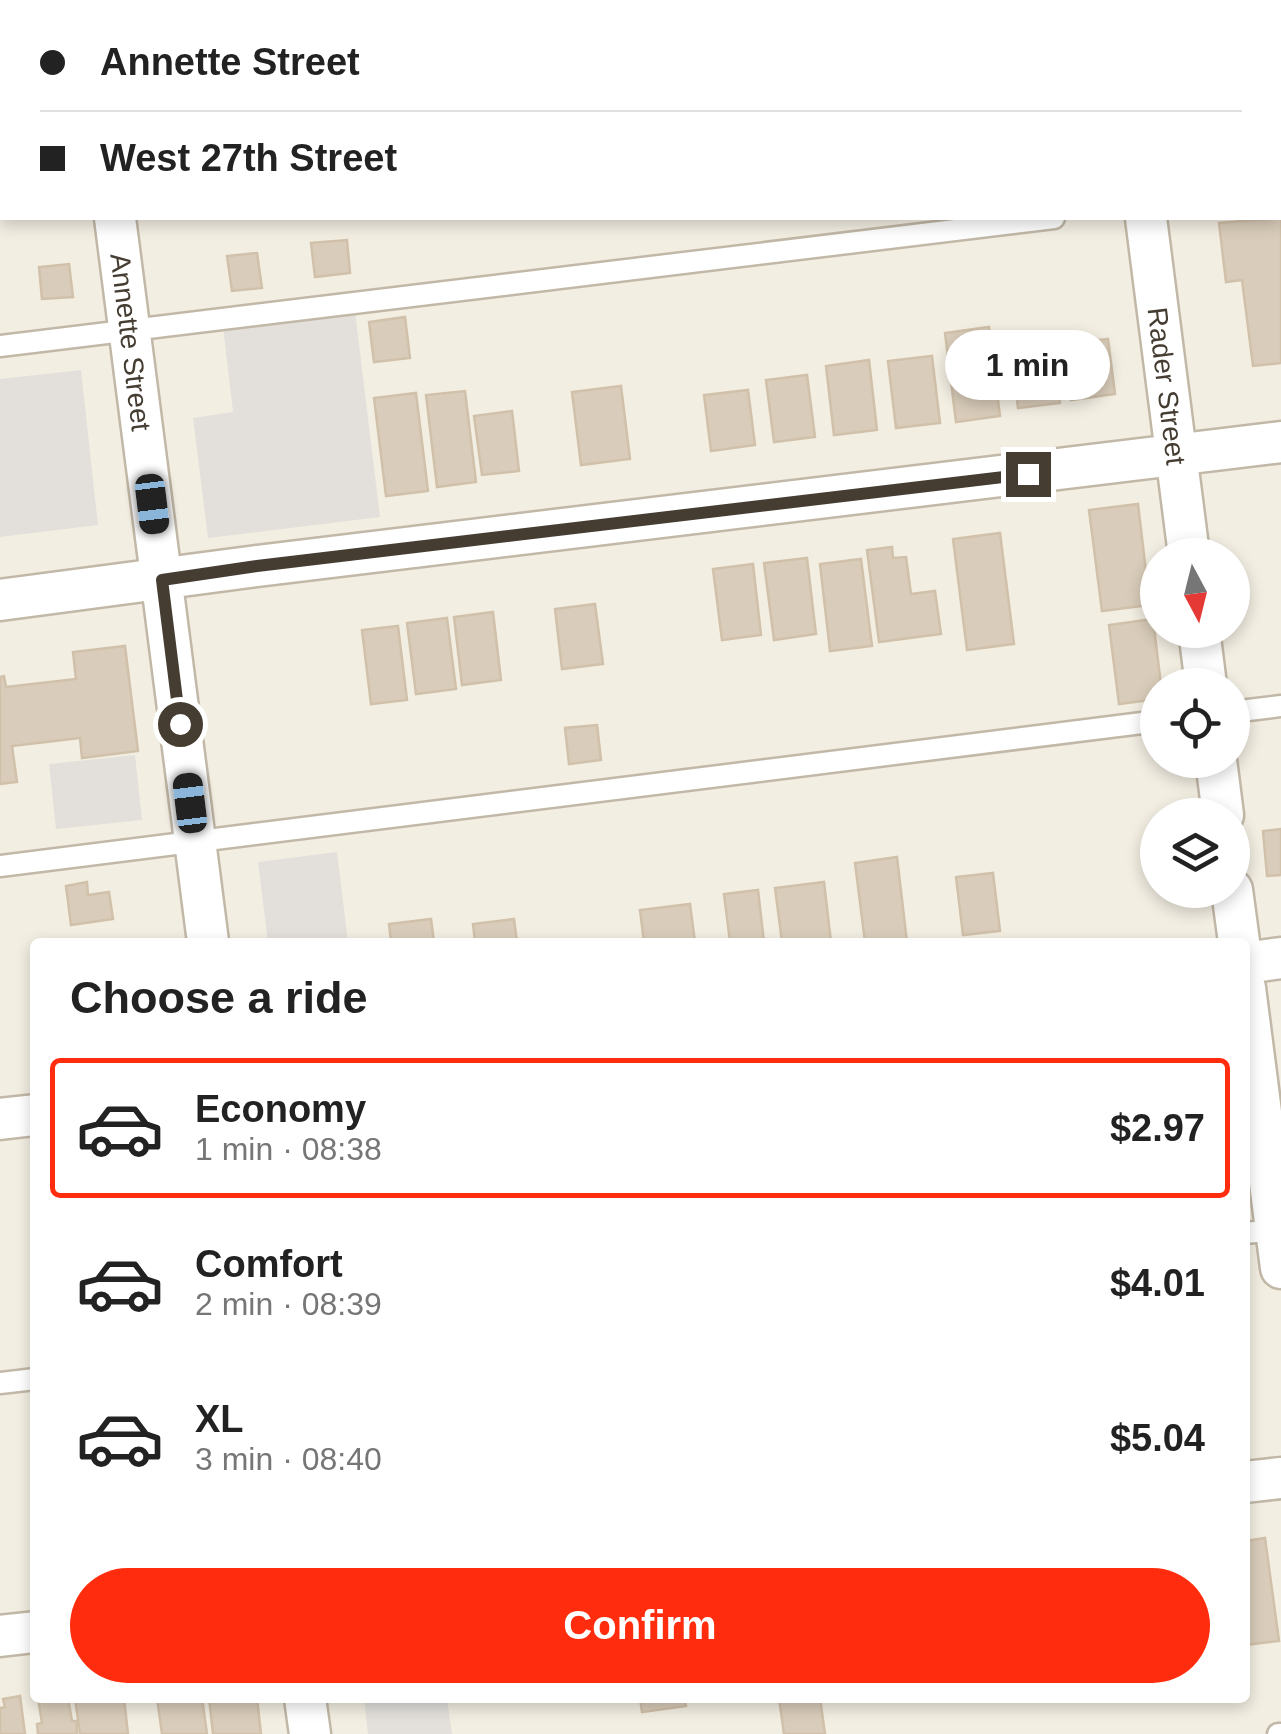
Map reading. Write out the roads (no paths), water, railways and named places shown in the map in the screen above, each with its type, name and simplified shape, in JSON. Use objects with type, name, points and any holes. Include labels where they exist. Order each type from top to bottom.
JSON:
[{"type":"street","name":"Annette Street","points":[[114,220],[207,938]]},
{"type":"street","name":"Rader Street","points":[[1146,220],[1187,538]]},
{"type":"street","points":[[0,600],[1281,442]]},
{"type":"street","points":[[1234,908],[1238,938]]},
{"type":"street","points":[[1250,962],[1281,958]]},
{"type":"street","points":[[1250,1035],[1271,1232]]},
{"type":"street","points":[[0,1119],[30,1116]]},
{"type":"street","points":[[1250,1481],[1281,1478]]},
{"type":"street","points":[[0,1636],[30,1633]]},
{"type":"street","points":[[306,1703],[310,1734]]},
{"type":"lane","points":[[0,346],[1037,220]]},
{"type":"lane","points":[[1250,710],[1281,706]]},
{"type":"lane","points":[[0,866],[1140,724]]},
{"type":"lane","points":[[0,1384],[30,1380]]}]
